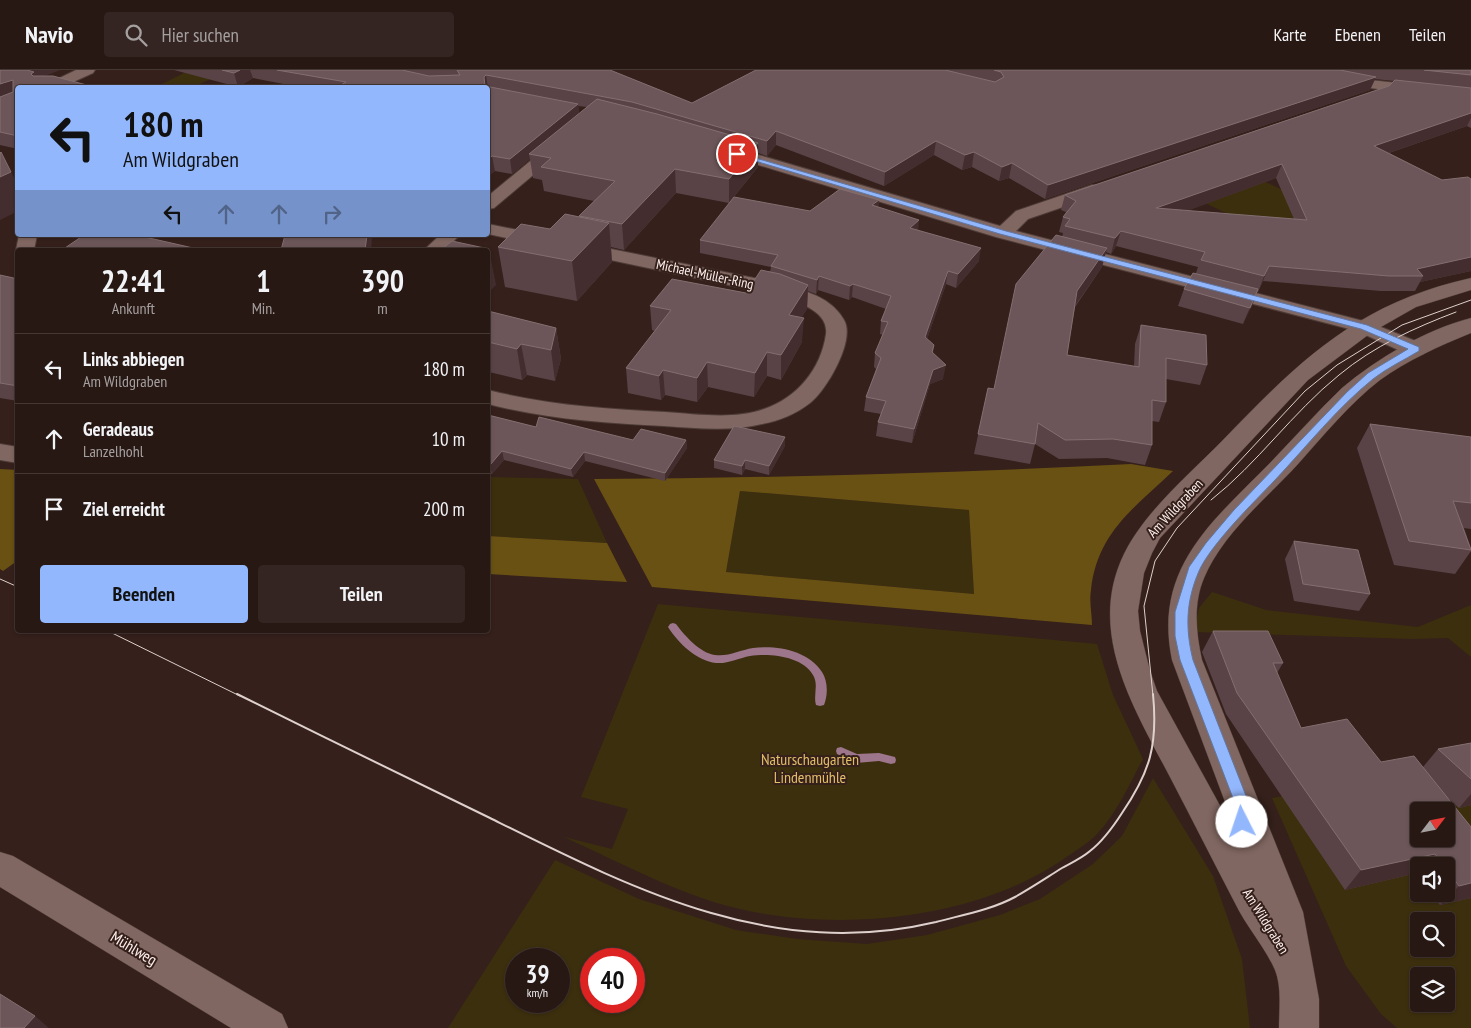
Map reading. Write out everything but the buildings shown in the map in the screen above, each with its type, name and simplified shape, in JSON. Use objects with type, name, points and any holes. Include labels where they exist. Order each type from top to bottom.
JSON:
[{"type":"street","points":[[53,85],[88,70]]},
{"type":"street","points":[[1296,70],[1381,86],[1471,96]]},
{"type":"street","points":[[1369,98],[1378,95],[1381,91],[1381,86]]},
{"type":"street","points":[[490,202],[567,138]]},
{"type":"street","points":[[710,145],[1003,233],[1364,327],[1416,349]]},
{"type":"street","points":[[1003,233],[1022,215],[1110,185]]},
{"type":"street","name":"Michael-Müller-Ring","points":[[490,230],[769,287],[802,297],[821,306],[835,321],[839,329],[837,340],[815,384],[807,395],[789,407],[761,418],[684,420],[573,414],[518,406],[490,398]]},
{"type":"street","points":[[435,248],[449,237]]},
{"type":"street","name":"Am Wildgraben","points":[[1294,966],[1253,901],[1156,722],[1132,664],[1122,618],[1124,593],[1138,551],[1150,532],[1300,375],[1364,327],[1409,303],[1449,289],[1471,284]]},
{"type":"street","name":"Am Wildgraben","points":[[1294,966],[1285,912],[1187,660],[1181,636],[1181,612],[1186,590],[1195,567],[1210,546],[1238,513],[1350,394],[1372,375],[1416,349],[1471,325]]},
{"type":"street","points":[[0,452],[15,454]]},
{"type":"street","points":[[1201,808],[1217,822],[1233,828],[1242,822],[1243,806]]},
{"type":"street","name":"Mühlweg","points":[[0,868],[268,1028]]},
{"type":"street","points":[[1294,966],[1299,999],[1299,1028]]},
{"type":"green space","points":[[190,70],[229,70],[198,85],[160,85]]},
{"type":"green space","points":[[1215,158],[1331,213],[1256,228],[1173,187]]},
{"type":"green space","points":[[490,477],[578,479],[607,543],[490,536]]},
{"type":"green space","points":[[740,491],[969,510],[974,594],[726,572]]},
{"type":"green space","points":[[1212,592],[1266,610],[1418,627],[1471,605],[1471,657],[1448,638],[1413,639],[1194,632],[1199,608]]},
{"type":"green space","name":"Naturschaugarten Lindenmühle","points":[[658,604],[1097,644],[1113,695],[1143,759],[1112,816],[1089,842],[1037,875],[999,892],[958,905],[916,914],[873,919],[831,920],[789,917],[749,911],[701,898],[564,837],[612,849],[628,809],[581,797]]},
{"type":"green space","points":[[1471,762],[1471,1028],[1397,1028],[1381,1014],[1346,966],[1272,798]]},
{"type":"green space","points":[[1153,778],[1213,876],[1242,959],[1250,1028],[448,1028],[555,860],[639,899],[736,930],[797,939],[867,944],[927,935],[1000,915],[1040,899],[1093,864],[1122,836]]},
{"type":"shaded area","points":[[1131,464],[1173,471],[1131,510],[1109,537],[1095,570],[1090,594],[1092,625],[652,587],[594,479],[795,476]],"holes":[[[740,491],[969,510],[974,594],[726,572]]]},
{"type":"shaded area","points":[[0,469],[15,470],[15,562],[3,571],[0,569]]},
{"type":"shaded area","points":[[490,536],[607,543],[627,582],[490,574]]},
{"type":"waterway","points":[[673,627],[690,645],[711,658],[721,659],[753,652],[779,652],[803,660],[813,666],[819,676],[822,687],[820,702]]},
{"type":"waterway","points":[[841,751],[856,759],[879,757],[891,760]]},
{"type":"tram line","points":[[1153,696],[1144,606],[1155,561],[1177,528],[1305,391],[1337,365],[1402,325],[1471,300]]},
{"type":"tram line","points":[[1211,500],[1228,486],[1306,405],[1352,365],[1395,339],[1456,312]]},
{"type":"tram line","points":[[0,579],[15,586]]},
{"type":"tram line","points":[[112,633],[240,696]]},
{"type":"tram line","points":[[237,694],[597,870],[705,911],[761,925],[817,932],[876,932],[936,922],[976,912],[1015,897],[1087,854],[1108,834],[1132,798],[1145,771],[1153,743],[1153,694]]},
{"type":"route","points":[[737,154],[1003,233],[1364,327],[1416,349],[1394,360],[1372,375],[1350,394],[1238,513],[1210,546],[1195,567],[1186,590],[1181,612],[1181,636],[1187,660],[1243,806],[1242,822]]}]
